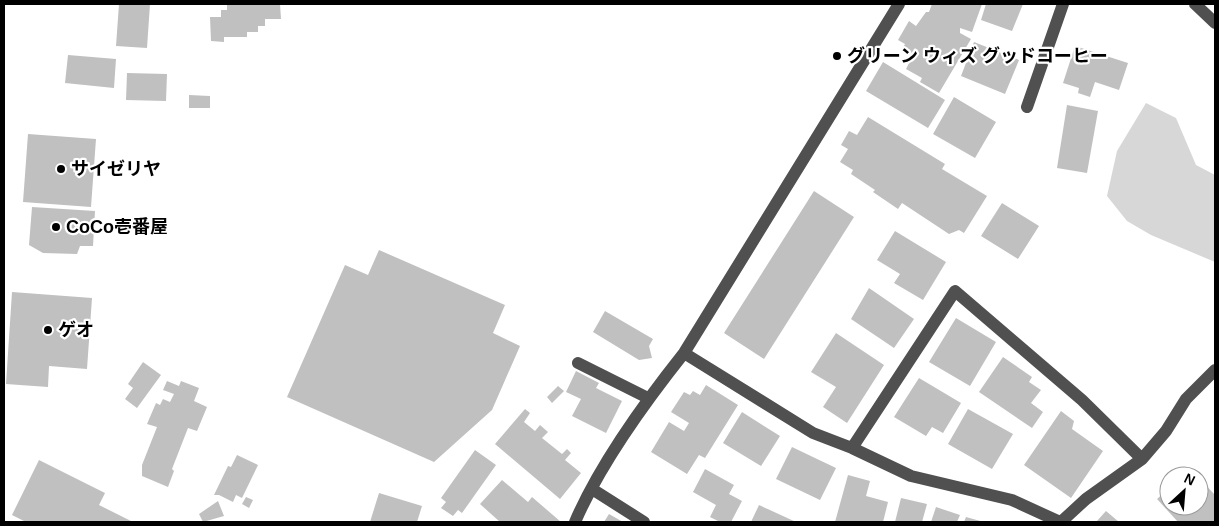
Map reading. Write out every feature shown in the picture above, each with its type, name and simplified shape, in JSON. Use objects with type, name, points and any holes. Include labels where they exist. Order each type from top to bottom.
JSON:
[{"type":"street","points":[[575,522],[592,489],[648,398],[684,353],[899,4]]},
{"type":"street","points":[[1027,108],[1063,4]]},
{"type":"street","points":[[1195,4],[1215,23]]},
{"type":"street","points":[[852,448],[955,291],[1082,400],[1142,459]]},
{"type":"street","points":[[684,353],[813,433],[852,448],[912,476],[1012,500],[1061,522],[1086,499],[1142,459],[1166,430],[1186,399],[1215,370]]},
{"type":"street","points":[[578,363],[648,398]]},
{"type":"street","points":[[592,489],[644,522]]},
{"type":"shaded area","points":[[1146,103],[1176,118],[1196,165],[1215,175],[1215,262],[1151,235],[1127,221],[1107,196],[1117,151]]},
{"type":"building","points":[[119,4],[150,4],[147,48],[116,46]]},
{"type":"building","points":[[227,4],[280,4],[281,19],[265,19],[265,26],[258,26],[258,32],[247,32],[247,37],[224,37],[224,42],[211,41],[210,17],[221,17],[221,10],[227,10]]},
{"type":"building","points":[[932,4],[982,4],[972,32],[960,28],[960,33],[971,39],[939,93],[920,82],[922,78],[906,69],[912,57],[902,50],[905,44],[898,40],[909,21],[916,26],[926,12],[929,12]]},
{"type":"building","points":[[986,4],[1023,4],[1012,31],[981,20]]},
{"type":"building","points":[[974,42],[1019,60],[1005,94],[961,76]]},
{"type":"building","points":[[1075,46],[1128,63],[1119,90],[1095,82],[1090,97],[1078,93],[1079,88],[1063,83]]},
{"type":"building","points":[[68,55],[116,59],[114,88],[65,83]]},
{"type":"building","points":[[883,62],[945,100],[928,128],[866,91]]},
{"type":"building","points":[[127,73],[167,74],[166,101],[126,100]]},
{"type":"building","points":[[189,95],[210,96],[210,108],[189,108]]},
{"type":"building","points":[[954,97],[996,122],[975,158],[933,134]]},
{"type":"building","points":[[1067,105],[1098,111],[1087,173],[1057,168]]},
{"type":"building","points":[[868,117],[945,164],[942,169],[987,196],[964,233],[959,230],[949,234],[902,203],[898,209],[873,192],[875,190],[851,174],[853,170],[840,162],[848,149],[841,145],[849,131],[857,135]]},
{"type":"building","points":[[28,134],[96,139],[91,207],[23,202]]},
{"type":"building","points":[[814,191],[854,217],[764,359],[724,333]]},
{"type":"building","points":[[1002,203],[1039,226],[1018,259],[981,236]]},
{"type":"building","points":[[32,207],[95,211],[93,246],[80,246],[77,254],[43,253],[29,245]]},
{"type":"building","points":[[895,231],[946,262],[923,300],[894,283],[900,274],[877,260]]},
{"type":"building","points":[[379,250],[505,305],[493,333],[520,346],[492,410],[434,462],[287,397],[345,265],[368,275]]},
{"type":"building","points":[[869,288],[914,319],[894,348],[851,319]]},
{"type":"building","points":[[12,292],[92,298],[87,369],[49,366],[48,387],[6,384]]},
{"type":"building","points":[[605,311],[653,339],[649,346],[652,358],[639,360],[593,332]]},
{"type":"building","points":[[956,318],[996,342],[970,386],[929,362]]},
{"type":"building","points":[[836,333],[884,365],[847,423],[823,407],[836,387],[811,372]]},
{"type":"building","points":[[1003,357],[1032,377],[1029,382],[1041,390],[1031,403],[1043,412],[1032,428],[979,392]]},
{"type":"building","points":[[143,362],[161,375],[137,408],[125,399],[133,388],[128,384]]},
{"type":"building","points":[[576,371],[599,383],[596,388],[622,401],[606,433],[572,416],[581,399],[566,392]]},
{"type":"building","points":[[919,378],[961,403],[943,433],[932,427],[926,436],[894,417]]},
{"type":"building","points":[[167,381],[179,386],[181,381],[199,388],[194,401],[207,407],[197,431],[188,428],[172,469],[174,471],[168,487],[142,476],[142,465],[157,427],[147,424],[156,403],[160,405],[163,399],[170,402],[174,394],[163,390]]},
{"type":"building","points":[[706,385],[738,405],[705,458],[699,455],[687,474],[651,452],[669,422],[684,431],[689,423],[671,412],[684,392],[690,395],[693,391],[700,395]]},
{"type":"building","points":[[558,386],[564,391],[552,403],[547,397]]},
{"type":"building","points":[[525,409],[530,413],[524,422],[535,431],[540,425],[548,432],[542,438],[562,454],[567,449],[571,453],[565,460],[581,473],[560,499],[495,444]]},
{"type":"building","points":[[968,409],[1013,434],[992,469],[948,444]]},
{"type":"building","points":[[1061,411],[1074,421],[1072,429],[1103,451],[1071,498],[1024,465]]},
{"type":"building","points":[[742,412],[780,436],[761,466],[723,443]]},
{"type":"building","points":[[792,447],[836,468],[820,500],[776,479]]},
{"type":"building","points":[[475,450],[496,465],[462,513],[458,510],[453,516],[441,508],[446,502],[441,498]]},
{"type":"building","points":[[237,455],[258,465],[242,498],[236,495],[233,502],[219,495],[214,495],[228,466],[231,467]]},
{"type":"building","points":[[39,460],[105,493],[99,505],[133,522],[26,522],[12,515]]},
{"type":"building","points":[[705,469],[734,485],[729,494],[742,501],[731,522],[720,522],[710,517],[716,505],[693,492]]},
{"type":"building","points":[[848,475],[870,481],[866,496],[888,502],[883,522],[835,522]]},
{"type":"building","points":[[502,480],[528,502],[532,497],[561,522],[500,522],[480,504]]},
{"type":"building","points":[[1209,489],[1215,495],[1215,522],[1178,522],[1173,516],[1209,516]]},
{"type":"building","points":[[379,493],[422,506],[417,522],[370,522]]},
{"type":"building","points":[[246,497],[253,500],[249,508],[242,504]]},
{"type":"building","points":[[901,498],[927,504],[922,522],[895,522]]},
{"type":"building","points":[[218,501],[224,516],[203,522],[199,514]]},
{"type":"building","points":[[759,505],[796,522],[751,522]]},
{"type":"building","points":[[936,507],[960,515],[957,522],[931,522]]},
{"type":"building","points":[[1106,511],[1119,522],[1096,522]]},
{"type":"building","points":[[609,514],[623,522],[604,522]]},
{"type":"building","points":[[966,517],[984,522],[964,522]]},
{"type":"place","name":"グリーン ウィズ グッドコーヒー","points":[[837,56]]},
{"type":"place","name":"サイゼリヤ","points":[[61,169]]},
{"type":"place","name":"CoCo壱番屋","points":[[56,227]]},
{"type":"place","name":"ゲオ","points":[[48,330]]}]
